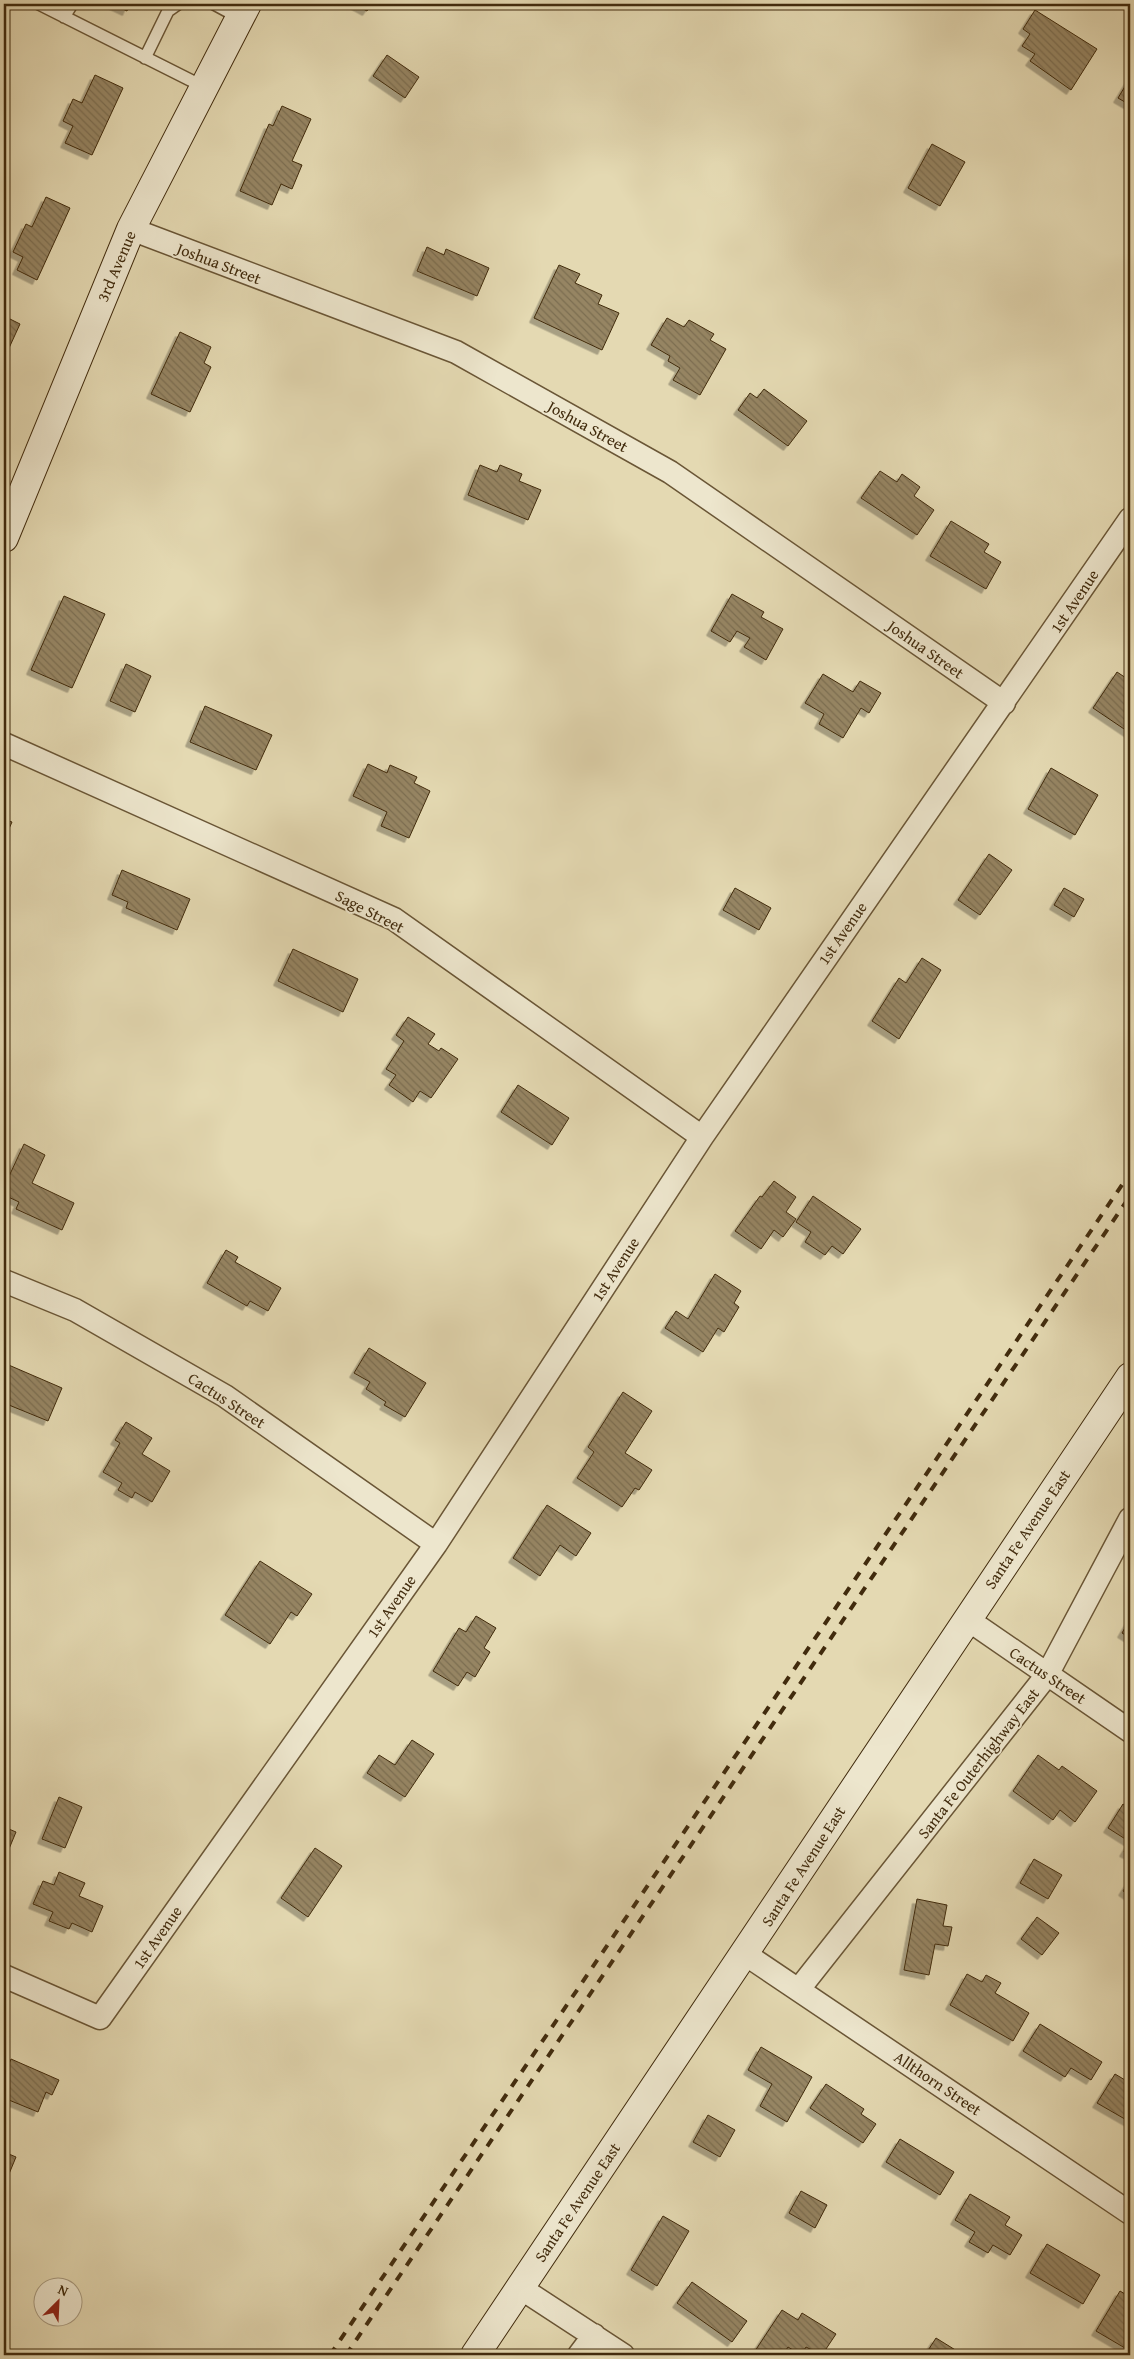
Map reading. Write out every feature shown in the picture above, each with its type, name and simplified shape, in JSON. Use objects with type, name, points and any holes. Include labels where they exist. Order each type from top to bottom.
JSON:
[{"type":"street","name":"3rd Avenue","points":[[4,538],[131,229],[244,11]]},
{"type":"street","name":"Joshua Street","points":[[131,229],[456,352],[670,472],[1004,703]]},
{"type":"street","name":"1st Avenue","points":[[4,1976],[100,2018],[436,1544],[702,1137],[1004,703],[1130,518]]},
{"type":"street","name":"Sage Street","points":[[4,744],[394,919],[702,1137]]},
{"type":"street","name":"Cactus Street","points":[[4,1281],[75,1310],[225,1396],[436,1544]]},
{"type":"street","name":"Santa Fe Avenue East","points":[[475,2355],[1130,1377]]},
{"type":"street","name":"Santa Fe Outerhighway East","points":[[799,1989],[1047,1675],[1130,1520]]},
{"type":"street","name":"Cactus Street","points":[[967,1619],[1130,1731]]},
{"type":"street","name":"Allthorn Street","points":[[745,1954],[1130,2213]]},
{"type":"street","points":[[519,2287],[623,2355]]},
{"type":"street","points":[[579,2355],[594,2335]]},
{"type":"lane","points":[[39,4],[204,87]]},
{"type":"lane","points":[[64,17],[72,4]]},
{"type":"lane","points":[[145,58],[168,11],[178,4]]},
{"type":"lane","points":[[214,4],[244,11]]},
{"type":"building","points":[[112,4],[130,4],[127,11]]},
{"type":"building","points":[[354,4],[372,4],[367,11]]},
{"type":"building","points":[[1035,10],[1097,49],[1071,90],[1030,61],[1035,54],[1022,46],[1030,34],[1023,29]]},
{"type":"building","points":[[387,55],[419,77],[405,98],[373,76]]},
{"type":"building","points":[[95,75],[123,88],[92,155],[65,143],[73,126],[63,121],[73,99],[82,103]]},
{"type":"building","points":[[1130,78],[1130,105],[1118,98]]},
{"type":"building","points":[[282,106],[311,119],[292,161],[302,165],[292,189],[281,184],[272,205],[240,191],[269,124],[273,126]]},
{"type":"building","points":[[932,144],[965,162],[940,206],[908,188]]},
{"type":"building","points":[[46,197],[70,208],[37,280],[17,270],[23,257],[13,252],[26,224],[32,227]]},
{"type":"building","points":[[427,247],[444,255],[446,249],[489,268],[477,296],[417,271]]},
{"type":"building","points":[[559,265],[580,274],[575,283],[602,295],[598,304],[619,313],[602,350],[534,318]]},
{"type":"building","points":[[4,316],[20,324],[4,359]]},
{"type":"building","points":[[667,318],[684,327],[689,320],[714,334],[710,340],[726,349],[700,395],[673,380],[680,368],[668,361],[670,356],[651,345]]},
{"type":"building","points":[[180,332],[211,347],[204,363],[211,367],[190,412],[151,394]]},
{"type":"building","points":[[764,389],[807,421],[788,446],[738,410],[750,393],[757,398]]},
{"type":"building","points":[[480,465],[497,472],[500,465],[522,474],[519,481],[541,490],[528,520],[468,495]]},
{"type":"building","points":[[880,471],[897,482],[902,474],[920,487],[914,496],[934,510],[917,535],[861,498]]},
{"type":"building","points":[[951,521],[989,544],[984,552],[1001,562],[986,589],[930,556]]},
{"type":"building","points":[[732,594],[764,612],[761,617],[783,629],[766,660],[744,647],[750,638],[737,631],[730,642],[711,631]]},
{"type":"building","points":[[64,596],[105,614],[72,688],[31,670]]},
{"type":"building","points":[[126,664],[151,676],[135,712],[110,701]]},
{"type":"building","points":[[1130,671],[1130,733],[1093,708],[1117,672],[1126,678]]},
{"type":"building","points":[[823,674],[853,692],[860,681],[881,693],[869,713],[861,708],[843,738],[819,724],[824,714],[805,703]]},
{"type":"building","points":[[205,706],[272,735],[256,770],[190,742]]},
{"type":"building","points":[[368,764],[387,773],[390,765],[417,777],[414,783],[430,791],[409,838],[381,826],[387,812],[353,796]]},
{"type":"building","points":[[1051,768],[1098,795],[1075,835],[1028,809]]},
{"type":"building","points":[[4,819],[12,822],[4,840]]},
{"type":"building","points":[[989,854],[1012,870],[980,915],[958,900]]},
{"type":"building","points":[[122,870],[190,899],[177,930],[126,908],[128,902],[112,895]]},
{"type":"building","points":[[735,888],[771,908],[759,930],[723,910]]},
{"type":"building","points":[[1064,888],[1084,899],[1074,917],[1054,905]]},
{"type":"building","points":[[293,949],[358,979],[343,1012],[278,981]]},
{"type":"building","points":[[922,958],[941,970],[899,1039],[872,1021],[899,978],[906,983]]},
{"type":"building","points":[[408,1017],[435,1034],[428,1044],[439,1051],[441,1048],[458,1059],[431,1098],[420,1091],[413,1102],[389,1085],[396,1075],[386,1069],[404,1041],[396,1035]]},
{"type":"building","points":[[518,1085],[569,1118],[552,1145],[501,1112]]},
{"type":"building","points":[[24,1144],[45,1155],[32,1183],[74,1203],[62,1230],[16,1209],[19,1202],[4,1195],[4,1187]]},
{"type":"building","points":[[774,1181],[796,1197],[786,1212],[796,1219],[783,1237],[774,1230],[761,1249],[735,1231],[760,1196],[762,1197]]},
{"type":"building","points":[[813,1196],[861,1229],[843,1254],[832,1246],[825,1255],[805,1242],[811,1232],[796,1222]]},
{"type":"building","points":[[226,1250],[238,1257],[235,1262],[281,1288],[268,1311],[250,1301],[247,1306],[207,1283]]},
{"type":"building","points":[[715,1274],[741,1291],[734,1303],[739,1307],[724,1332],[718,1328],[703,1352],[665,1328],[676,1311],[688,1319]]},
{"type":"building","points":[[369,1348],[426,1383],[405,1417],[384,1405],[386,1402],[366,1389],[370,1382],[354,1373]]},
{"type":"building","points":[[4,1363],[62,1388],[48,1421],[4,1403]]},
{"type":"building","points":[[623,1392],[652,1411],[625,1453],[652,1470],[639,1490],[635,1488],[622,1507],[577,1478],[594,1452],[588,1447]]},
{"type":"building","points":[[126,1422],[152,1438],[142,1454],[170,1471],[152,1502],[135,1492],[132,1498],[118,1490],[122,1483],[103,1472],[120,1443],[115,1440]]},
{"type":"building","points":[[547,1505],[591,1533],[576,1556],[560,1545],[540,1576],[513,1558]]},
{"type":"building","points":[[260,1561],[312,1594],[297,1616],[291,1612],[270,1644],[225,1615]]},
{"type":"building","points":[[476,1616],[496,1628],[484,1648],[490,1652],[475,1677],[467,1672],[458,1686],[433,1671],[459,1628],[466,1632]]},
{"type":"building","points":[[1130,1619],[1130,1638],[1122,1633]]},
{"type":"building","points":[[412,1740],[434,1754],[405,1797],[367,1773],[379,1755],[395,1765]]},
{"type":"building","points":[[1038,1755],[1059,1770],[1062,1766],[1097,1791],[1075,1822],[1060,1810],[1053,1820],[1013,1791]]},
{"type":"building","points":[[59,1797],[82,1807],[65,1848],[42,1839]]},
{"type":"building","points":[[1123,1804],[1130,1808],[1130,1842],[1108,1828]]},
{"type":"building","points":[[4,1827],[16,1832],[4,1861]]},
{"type":"building","points":[[1130,1842],[1130,1855],[1124,1852]]},
{"type":"building","points":[[315,1848],[342,1866],[308,1917],[281,1898]]},
{"type":"building","points":[[1034,1859],[1062,1875],[1048,1899],[1020,1883]]},
{"type":"building","points":[[59,1872],[85,1883],[79,1896],[103,1906],[92,1932],[72,1923],[69,1929],[49,1921],[53,1912],[33,1904],[43,1881],[54,1885]]},
{"type":"building","points":[[1130,1880],[1130,1896],[1123,1891]]},
{"type":"building","points":[[917,1899],[947,1905],[943,1926],[952,1927],[948,1946],[935,1944],[929,1975],[904,1970]]},
{"type":"building","points":[[1037,1917],[1059,1933],[1042,1955],[1021,1939]]},
{"type":"building","points":[[967,1974],[982,1982],[986,1975],[1001,1983],[995,1993],[1029,2013],[1013,2041],[950,2005]]},
{"type":"building","points":[[1040,2024],[1102,2062],[1091,2080],[1071,2068],[1065,2077],[1023,2051]]},
{"type":"building","points":[[761,2047],[812,2077],[787,2122],[760,2106],[772,2084],[748,2070]]},
{"type":"building","points":[[11,2059],[59,2080],[52,2095],[46,2092],[38,2112],[4,2098],[4,2077]]},
{"type":"building","points":[[1115,2074],[1130,2083],[1130,2122],[1097,2103]]},
{"type":"building","points":[[826,2084],[864,2109],[861,2114],[876,2124],[863,2143],[810,2108]]},
{"type":"building","points":[[708,2115],[735,2130],[720,2157],[693,2142]]},
{"type":"building","points":[[900,2139],[954,2172],[940,2195],[886,2162]]},
{"type":"building","points":[[4,2152],[16,2157],[4,2186]]},
{"type":"building","points":[[801,2191],[827,2205],[815,2228],[789,2213]]},
{"type":"building","points":[[970,2194],[1010,2217],[1005,2225],[1022,2235],[1010,2255],[993,2245],[988,2253],[969,2242],[975,2232],[955,2220]]},
{"type":"building","points":[[663,2216],[689,2231],[657,2286],[631,2270]]},
{"type":"building","points":[[1047,2244],[1100,2275],[1083,2304],[1030,2273]]},
{"type":"building","points":[[692,2282],[747,2321],[732,2342],[677,2303]]},
{"type":"building","points":[[1120,2291],[1130,2297],[1130,2351],[1096,2331]]},
{"type":"building","points":[[782,2310],[798,2320],[802,2313],[836,2334],[822,2355],[806,2347],[801,2355],[788,2347],[783,2355],[753,2354]]},
{"type":"building","points":[[936,2338],[957,2351],[954,2355],[925,2355]]},
{"type":"building","points":[[859,2351],[866,2355],[856,2355]]},
{"type":"railway","points":[[330,2355],[1130,1173]]},
{"type":"railway","points":[[346,2355],[1130,1196]]}]
